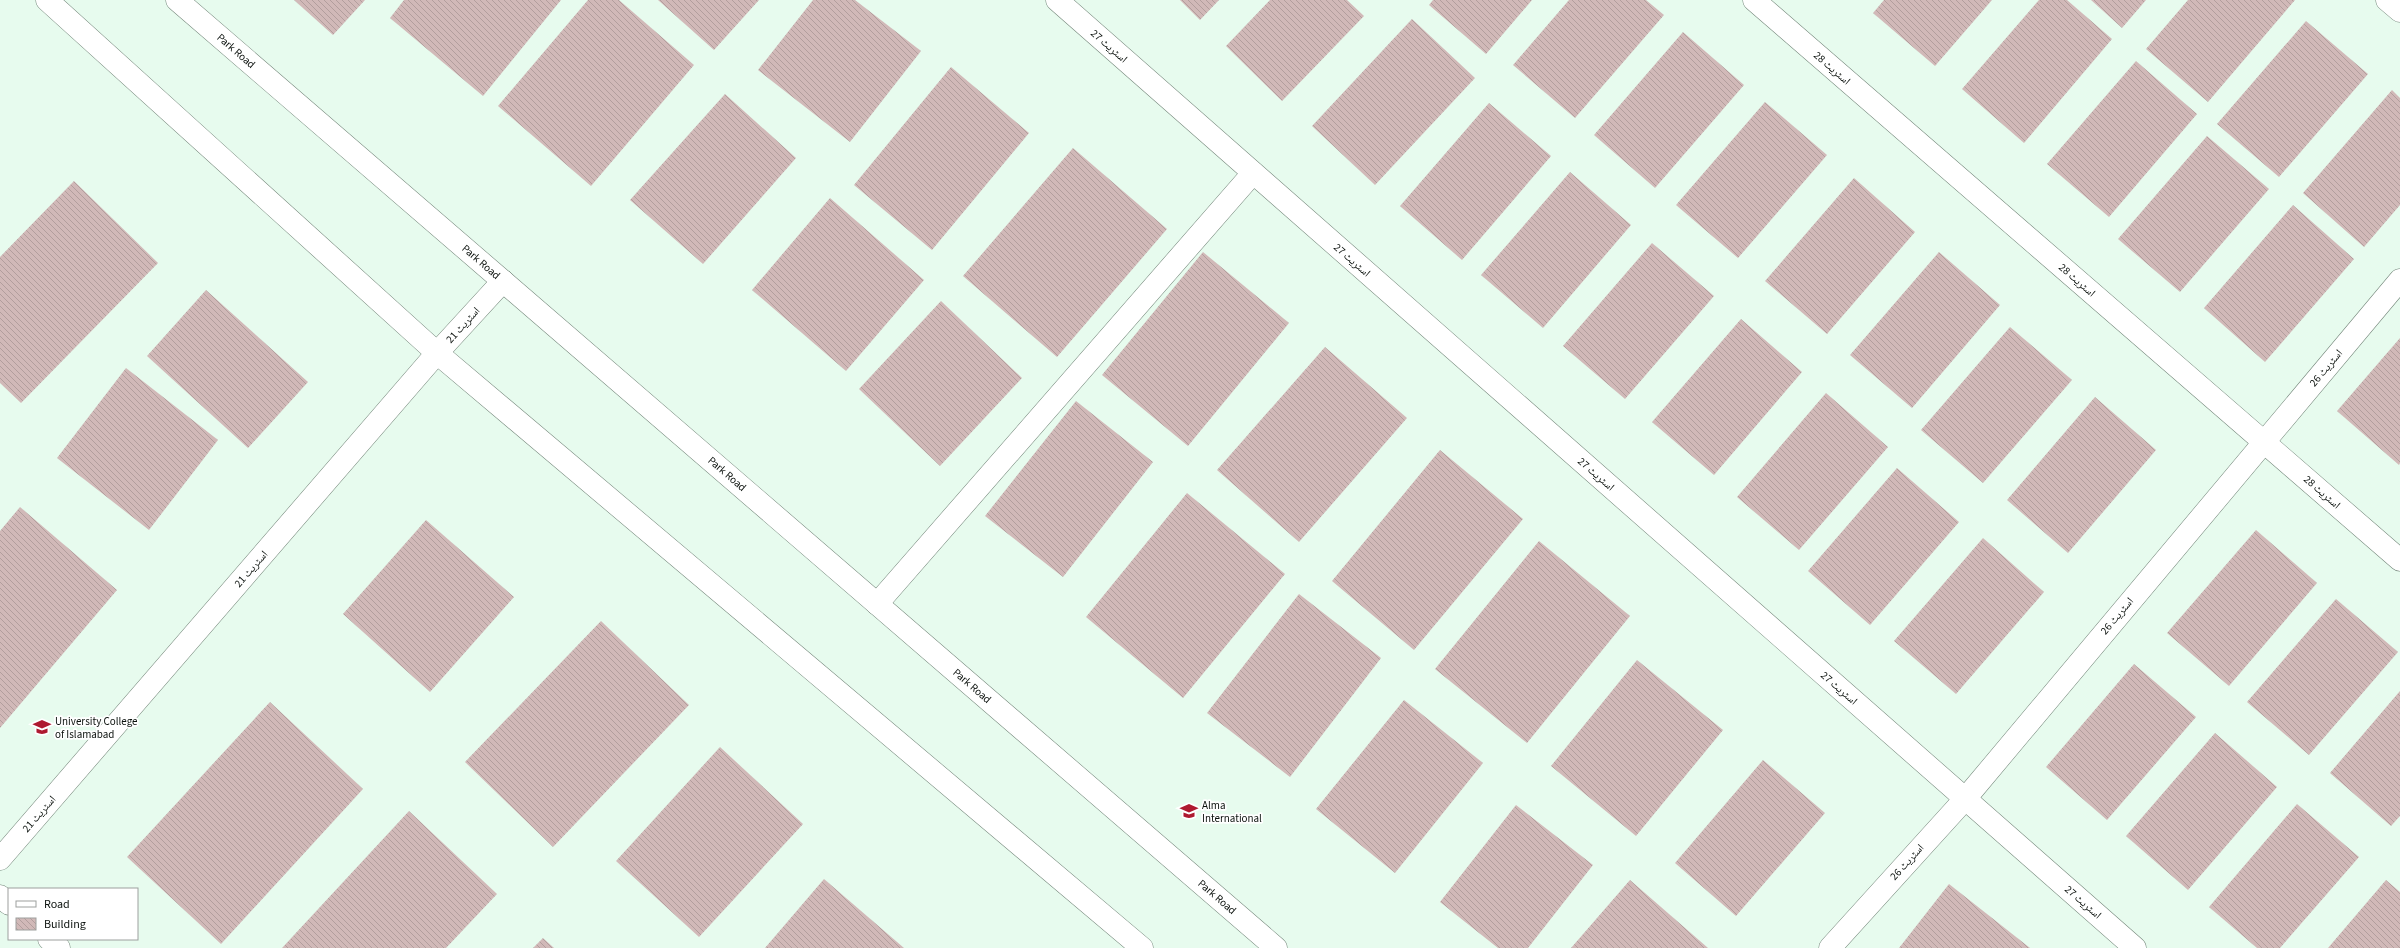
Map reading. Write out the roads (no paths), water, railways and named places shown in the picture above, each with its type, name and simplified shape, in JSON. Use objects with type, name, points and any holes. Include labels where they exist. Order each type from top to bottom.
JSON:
[{"type":"street","points":[[47,0],[437,353],[1142,948]]},
{"type":"street","name":"Park Road","points":[[177,0],[1276,948]]},
{"type":"street","name":"اسٹریٹ 27","points":[[1057,0],[2135,948]]},
{"type":"street","name":"اسٹریٹ 28","points":[[1754,0],[2400,560]]},
{"type":"street","points":[[2387,0],[2400,11]]},
{"type":"street","points":[[877,604],[1253,173]]},
{"type":"street","name":"اسٹریٹ 26","points":[[1830,948],[1965,799],[2400,280]]},
{"type":"street","name":"اسٹریٹ 21","points":[[0,859],[437,353],[503,281]]},
{"type":"street","points":[[0,896],[8,903]]},
{"type":"street","points":[[50,940],[59,948]]},
{"type":"place","name":"University College of Islamabad","points":[[42,727]]},
{"type":"place","name":"Alma International","points":[[1189,811]]}]
